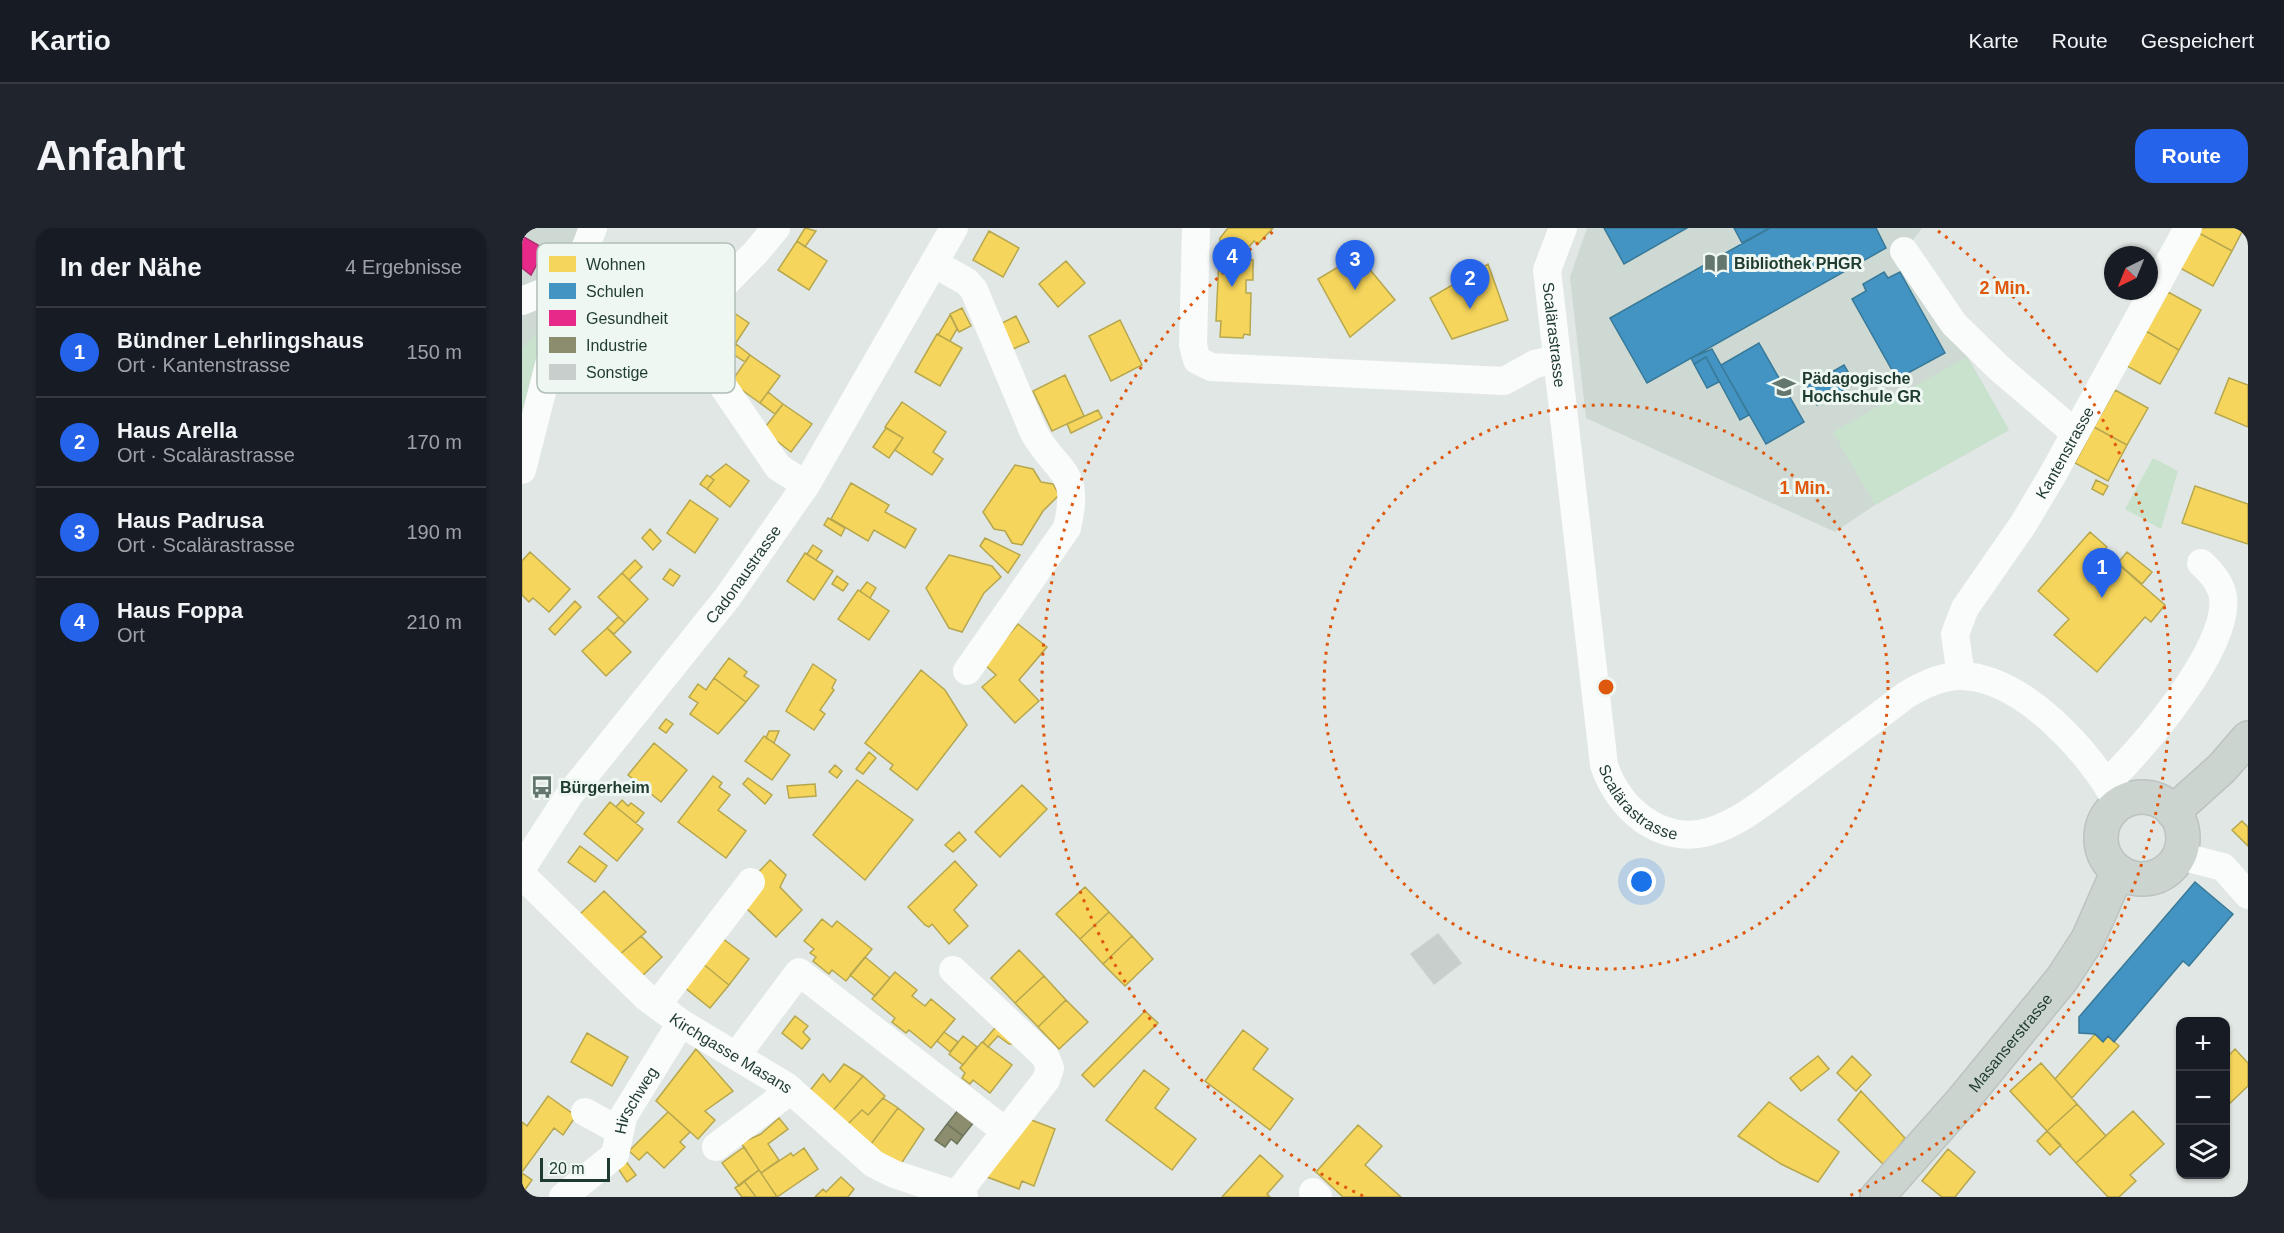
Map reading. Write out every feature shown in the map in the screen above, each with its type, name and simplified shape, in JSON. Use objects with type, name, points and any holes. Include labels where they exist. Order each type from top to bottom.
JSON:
[{"type":"main road","points":[[2173,812],[2222,768],[2248,738]]},
{"type":"main road","points":[[2113,794],[2129,799],[2153,799],[2173,812],[2183,836],[2180,856],[2167,870],[2155,876],[2129,877],[2109,862],[2101,837],[2113,794]]},
{"type":"main road","name":"Masanserstrasse","points":[[1877,1197],[1963,1100],[2062,979],[2088,939],[2118,871]]},
{"type":"street","points":[[587,243],[593,228]]},
{"type":"street","points":[[735,273],[776,228]]},
{"type":"street","name":"Cadonaustrasse","points":[[522,868],[570,794],[727,598],[806,485],[954,228]]},
{"type":"street","points":[[1196,228],[1193,345],[1197,360],[1211,367],[1504,381],[1535,364],[1557,359]]},
{"type":"street","name":"Scalärastrasse","points":[[1563,228],[1547,270],[1604,765],[1620,800],[1635,815],[1669,832],[1689,835],[1723,827],[1755,808],[1906,695],[1933,681],[1961,676],[1997,683],[2028,701],[2068,737],[2113,794]]},
{"type":"street","name":"Kantenstrasse","points":[[1961,676],[1955,634],[1965,608],[2024,523],[2188,228]]},
{"type":"street","points":[[1904,250],[1954,324],[1999,368],[2075,433]]},
{"type":"street","points":[[934,263],[967,282],[974,290],[1034,433],[1044,450],[1064,470],[1071,485],[1072,507],[1067,528],[967,671]]},
{"type":"street","points":[[522,301],[537,295]]},
{"type":"street","points":[[522,470],[542,393]]},
{"type":"street","points":[[728,393],[778,467],[806,485]]},
{"type":"street","points":[[2113,794],[2216,639],[2222,620],[2223,597],[2212,573],[2201,563]]},
{"type":"street","points":[[2180,856],[2223,867],[2248,895]]},
{"type":"street","name":"Kirchgasse Masans","points":[[522,875],[657,1005],[681,1023],[791,1090],[874,1164],[894,1174],[960,1195]]},
{"type":"street","points":[[657,1005],[751,882]]},
{"type":"street","points":[[953,970],[1049,1061],[1050,1074],[1005,1131],[960,1195]]},
{"type":"street","points":[[736,1056],[799,972],[1005,1131]]},
{"type":"street","name":"Hirschweg","points":[[563,1197],[615,1155],[618,1130],[623,1117],[681,1023]]},
{"type":"street","points":[[716,1147],[791,1090]]},
{"type":"street","points":[[585,1112],[618,1130]]},
{"type":"shaded area","points":[[522,228],[584,228],[579,243],[537,243],[537,376],[522,423]]},
{"type":"shaded area","name":"Pädagogische Hochschule GR","points":[[1587,228],[1922,228],[1902,254],[1967,356],[2009,430],[1875,505],[1835,532],[1586,418],[1570,277]]},
{"type":"green space","points":[[537,332],[537,353],[522,413],[522,348]]},
{"type":"green space","points":[[1967,357],[2009,430],[1875,505],[1833,432]]},
{"type":"green space","points":[[2153,458],[2178,471],[2161,529],[2125,509]]},
{"type":"building: Wohnen","points":[[805,228],[816,231],[805,247],[797,241]]},
{"type":"building: Wohnen","points":[[1228,228],[1273,228],[1258,244],[1254,241],[1247,249],[1247,259],[1253,260],[1253,280],[1246,280],[1246,293],[1251,293],[1250,335],[1244,334],[1243,338],[1220,337],[1221,321],[1216,321],[1220,238]]},
{"type":"building: Wohnen","points":[[2202,228],[2244,228],[2232,251],[2199,233]]},
{"type":"building: Wohnen","points":[[989,231],[1019,248],[1003,277],[973,260]]},
{"type":"building: Wohnen","points":[[2199,233],[2232,251],[2213,286],[2180,268]]},
{"type":"building: Wohnen","points":[[797,241],[827,261],[809,290],[778,270]]},
{"type":"building: Wohnen","points":[[1358,255],[1395,300],[1350,337],[1318,279]]},
{"type":"building: Wohnen","points":[[1066,261],[1085,283],[1058,307],[1039,284]]},
{"type":"building: Wohnen","points":[[1488,264],[1508,320],[1452,339],[1430,298]]},
{"type":"building: Wohnen","points":[[2168,292],[2201,310],[2179,350],[2146,331]]},
{"type":"building: Wohnen","points":[[962,308],[971,326],[959,332],[950,314]]},
{"type":"building: Wohnen","points":[[735,314],[749,323],[735,344]]},
{"type":"building: Wohnen","points":[[950,315],[957,329],[950,341],[938,335]]},
{"type":"building: Wohnen","points":[[1016,316],[1029,342],[1013,349],[1000,324]]},
{"type":"building: Wohnen","points":[[1120,320],[1142,365],[1111,381],[1089,336]]},
{"type":"building: Wohnen","points":[[2146,331],[2179,350],[2160,384],[2127,366]]},
{"type":"building: Wohnen","points":[[937,334],[962,348],[940,386],[915,372]]},
{"type":"building: Wohnen","points":[[735,345],[750,355],[745,362],[735,355]]},
{"type":"building: Wohnen","points":[[750,355],[780,376],[760,403],[735,385],[735,376]]},
{"type":"building: Wohnen","points":[[1065,375],[1084,416],[1052,431],[1033,391]]},
{"type":"building: Wohnen","points":[[2229,378],[2248,385],[2248,427],[2215,413]]},
{"type":"building: Wohnen","points":[[2115,390],[2148,408],[2127,445],[2094,427]]},
{"type":"building: Wohnen","points":[[768,392],[783,404],[775,414],[760,403]]},
{"type":"building: Wohnen","points":[[902,402],[946,432],[933,452],[943,459],[932,475],[895,450],[903,438],[885,427]]},
{"type":"building: Wohnen","points":[[783,404],[812,424],[791,452],[763,430]]},
{"type":"building: Wohnen","points":[[1098,410],[1102,418],[1071,433],[1067,424]]},
{"type":"building: Wohnen","points":[[2094,427],[2127,445],[2108,481],[2075,463]]},
{"type":"building: Wohnen","points":[[886,428],[903,438],[889,458],[873,447]]},
{"type":"building: Wohnen","points":[[726,464],[749,481],[730,507],[707,489],[714,480],[710,477]]},
{"type":"building: Wohnen","points":[[1015,465],[1033,469],[1041,482],[1053,484],[1059,495],[1043,511],[1022,545],[1012,543],[1005,531],[994,529],[983,512]]},
{"type":"building: Wohnen","points":[[707,475],[714,480],[707,489],[700,484]]},
{"type":"building: Wohnen","points":[[2096,480],[2108,486],[2103,495],[2092,489]]},
{"type":"building: Wohnen","points":[[851,483],[889,505],[885,512],[916,529],[905,548],[874,530],[868,541],[831,519]]},
{"type":"building: Wohnen","points":[[2195,486],[2248,504],[2248,544],[2182,523]]},
{"type":"building: Wohnen","points":[[690,500],[718,519],[695,553],[667,533]]},
{"type":"building: Wohnen","points":[[828,518],[845,528],[841,536],[824,525]]},
{"type":"building: Wohnen","points":[[650,529],[661,541],[653,550],[642,538]]},
{"type":"building: Wohnen","points":[[2090,532],[2107,547],[2103,551],[2165,605],[2151,622],[2145,617],[2097,672],[2054,635],[2069,619],[2038,591]]},
{"type":"building: Wohnen","points":[[985,538],[1020,555],[1008,573],[980,546]]},
{"type":"building: Wohnen","points":[[813,545],[822,551],[816,560],[807,554]]},
{"type":"building: Wohnen","points":[[530,552],[570,589],[549,612],[533,598],[529,602],[522,595],[522,561]]},
{"type":"building: Wohnen","points":[[2127,552],[2152,572],[2142,584],[2118,563]]},
{"type":"building: Wohnen","points":[[805,553],[833,571],[814,600],[787,581]]},
{"type":"building: Wohnen","points":[[949,555],[992,566],[1001,577],[984,593],[962,632],[949,628],[926,588]]},
{"type":"building: Wohnen","points":[[635,560],[642,567],[629,580],[622,573]]},
{"type":"building: Wohnen","points":[[670,569],[680,576],[673,586],[663,579]]},
{"type":"building: Wohnen","points":[[622,573],[648,599],[625,623],[598,597]]},
{"type":"building: Wohnen","points":[[837,576],[848,584],[843,591],[832,584]]},
{"type":"building: Wohnen","points":[[867,582],[876,588],[870,598],[860,591]]},
{"type":"building: Wohnen","points":[[858,590],[889,611],[869,640],[838,619]]},
{"type":"building: Wohnen","points":[[575,601],[581,607],[555,635],[549,629]]},
{"type":"building: Wohnen","points":[[618,617],[625,623],[614,634],[607,628]]},
{"type":"building: Wohnen","points":[[1018,624],[1047,647],[1019,680],[1039,701],[1015,723],[982,687],[996,675],[984,664]]},
{"type":"building: Wohnen","points":[[607,628],[631,652],[606,676],[582,651]]},
{"type":"building: Wohnen","points":[[729,658],[747,672],[744,676],[759,686],[746,702],[714,678]]},
{"type":"building: Wohnen","points":[[813,664],[836,680],[832,688],[834,690],[820,710],[825,714],[814,730],[786,711]]},
{"type":"building: Wohnen","points":[[921,670],[945,690],[967,725],[917,790],[890,769],[893,765],[865,743]]},
{"type":"building: Wohnen","points":[[714,678],[746,702],[718,734],[690,714],[698,703],[689,697],[698,684],[706,690]]},
{"type":"building: Wohnen","points":[[666,719],[673,724],[666,733],[659,728]]},
{"type":"building: Wohnen","points":[[769,731],[779,731],[774,743],[766,738]]},
{"type":"building: Wohnen","points":[[764,736],[790,755],[772,780],[745,761]]},
{"type":"building: Wohnen","points":[[654,743],[687,770],[661,802],[628,775]]},
{"type":"building: Wohnen","points":[[869,752],[876,758],[863,774],[856,769]]},
{"type":"building: Wohnen","points":[[835,765],[842,771],[837,778],[829,772]]},
{"type":"building: Wohnen","points":[[713,776],[722,783],[719,787],[730,795],[718,810],[746,831],[726,858],[678,822]]},
{"type":"building: Wohnen","points":[[748,778],[772,795],[765,804],[743,784]]},
{"type":"building: Wohnen","points":[[857,780],[913,820],[865,880],[813,835]]},
{"type":"building: Wohnen","points":[[815,784],[816,796],[789,798],[787,786]]},
{"type":"building: Wohnen","points":[[1022,785],[1047,809],[1000,857],[975,832]]},
{"type":"building: Wohnen","points":[[622,800],[628,806],[631,803],[644,813],[636,823],[616,807]]},
{"type":"building: Wohnen","points":[[610,802],[643,829],[617,861],[584,834]]},
{"type":"building: Wohnen","points":[[2242,821],[2248,827],[2248,846],[2232,830]]},
{"type":"building: Wohnen","points":[[959,832],[966,840],[953,852],[945,845]]},
{"type":"building: Wohnen","points":[[580,846],[607,866],[595,882],[568,862]]},
{"type":"building: Wohnen","points":[[770,860],[786,875],[780,887],[802,910],[776,937],[742,904],[753,878]]},
{"type":"building: Wohnen","points":[[955,861],[977,885],[954,910],[968,926],[949,944],[932,924],[929,927],[925,925],[908,907]]},
{"type":"building: Wohnen","points":[[1085,887],[1109,912],[1080,939],[1056,914]]},
{"type":"building: Wohnen","points":[[604,891],[646,932],[618,956],[579,915]]},
{"type":"building: Wohnen","points":[[1109,912],[1132,936],[1103,964],[1080,939]]},
{"type":"building: Wohnen","points":[[822,919],[832,927],[837,921],[872,949],[846,981],[832,970],[829,974],[813,961],[816,957],[810,953],[814,949],[804,941]]},
{"type":"building: Wohnen","points":[[717,934],[749,959],[729,985],[697,959]]},
{"type":"building: Wohnen","points":[[641,936],[662,957],[639,979],[618,956]]},
{"type":"building: Wohnen","points":[[1132,936],[1153,959],[1125,986],[1103,964]]},
{"type":"building: Wohnen","points":[[1019,950],[1044,976],[1015,1003],[991,978]]},
{"type":"building: Wohnen","points":[[865,957],[890,978],[875,996],[850,975]]},
{"type":"building: Wohnen","points":[[697,959],[729,985],[710,1008],[679,983]]},
{"type":"building: Wohnen","points":[[895,972],[917,990],[912,996],[925,1006],[931,999],[955,1019],[931,1048],[909,1030],[906,1033],[892,1022],[895,1018],[872,999]]},
{"type":"building: Wohnen","points":[[1044,976],[1066,1000],[1038,1027],[1015,1003]]},
{"type":"building: Wohnen","points":[[1066,1000],[1088,1022],[1059,1049],[1038,1027]]},
{"type":"building: Wohnen","points":[[1145,1011],[1158,1023],[1094,1087],[1082,1075]]},
{"type":"building: Wohnen","points":[[795,1016],[808,1026],[803,1032],[810,1039],[802,1049],[782,1033]]},
{"type":"building: Wohnen","points":[[1000,1022],[1014,1044],[1009,1044],[998,1036],[988,1047],[983,1042]]},
{"type":"building: Wohnen","points":[[1243,1030],[1268,1049],[1253,1069],[1293,1099],[1270,1130],[1205,1081]]},
{"type":"building: Wohnen","points":[[944,1032],[958,1042],[950,1052],[937,1041]]},
{"type":"building: Wohnen","points":[[587,1033],[628,1057],[612,1086],[571,1062]]},
{"type":"building: Wohnen","points":[[2095,1034],[2103,1042],[2108,1036],[2119,1046],[2072,1098],[2055,1079]]},
{"type":"building: Wohnen","points":[[963,1036],[977,1047],[963,1065],[949,1054]]},
{"type":"building: Wohnen","points":[[982,1042],[1012,1065],[990,1093],[973,1080],[970,1084],[962,1078],[965,1073],[960,1068]]},
{"type":"building: Wohnen","points":[[696,1049],[733,1091],[705,1111],[715,1120],[698,1139],[656,1101]]},
{"type":"building: Wohnen","points":[[2235,1049],[2248,1063],[2248,1086],[2230,1103],[2230,1071],[2230,1054]]},
{"type":"building: Wohnen","points":[[1818,1056],[1829,1069],[1801,1091],[1790,1078]]},
{"type":"building: Wohnen","points":[[1852,1056],[1871,1075],[1856,1091],[1837,1073]]},
{"type":"building: Wohnen","points":[[2041,1063],[2077,1104],[2047,1131],[2010,1091]]},
{"type":"building: Wohnen","points":[[844,1064],[863,1076],[830,1114],[808,1093],[823,1074],[830,1082]]},
{"type":"building: Wohnen","points":[[1144,1070],[1169,1089],[1155,1108],[1196,1139],[1172,1170],[1106,1120]]},
{"type":"building: Wohnen","points":[[863,1076],[885,1096],[868,1115],[862,1110],[845,1127],[830,1114]]},
{"type":"building: Wohnen","points":[[1861,1091],[1905,1138],[1885,1166],[1838,1120]]},
{"type":"building: Wohnen","points":[[548,1096],[576,1116],[563,1135],[554,1128],[522,1172],[522,1122],[527,1126]]},
{"type":"building: Wohnen","points":[[883,1098],[898,1108],[868,1148],[845,1127],[862,1110],[868,1115]]},
{"type":"building: Wohnen","points":[[1769,1102],[1839,1152],[1818,1182],[1781,1164],[1738,1136]]},
{"type":"building: Wohnen","points":[[2077,1104],[2106,1136],[2076,1163],[2047,1131]]},
{"type":"building: Wohnen","points":[[898,1108],[924,1129],[897,1170],[868,1148]]},
{"type":"building: Wohnen","points":[[2133,1111],[2164,1144],[2130,1175],[2136,1181],[2119,1197],[2108,1197],[2076,1163]]},
{"type":"building: Wohnen","points":[[668,1112],[690,1132],[680,1142],[685,1147],[664,1168],[647,1152],[639,1160],[629,1151]]},
{"type":"building: Wohnen","points":[[1021,1116],[1055,1129],[1034,1186],[1022,1181],[1019,1189],[987,1177]]},
{"type":"building: Wohnen","points":[[779,1118],[788,1129],[768,1144],[779,1160],[761,1173],[741,1143],[761,1134]]},
{"type":"building: Wohnen","points":[[1358,1125],[1382,1146],[1365,1165],[1401,1197],[1343,1197],[1316,1172]]},
{"type":"building: Wohnen","points":[[2047,1131],[2061,1145],[2050,1155],[2037,1141]]},
{"type":"building: Wohnen","points":[[744,1147],[759,1170],[739,1186],[722,1163]]},
{"type":"building: Wohnen","points":[[804,1148],[818,1169],[777,1197],[761,1173],[791,1153],[793,1156]]},
{"type":"building: Wohnen","points":[[1948,1149],[1975,1172],[1955,1197],[1942,1197],[1922,1181]]},
{"type":"building: Wohnen","points":[[1260,1155],[1283,1176],[1267,1194],[1270,1197],[1222,1197]]},
{"type":"building: Wohnen","points":[[625,1160],[636,1175],[627,1182],[617,1167]]},
{"type":"building: Wohnen","points":[[759,1170],[777,1197],[756,1197],[744,1181]]},
{"type":"building: Wohnen","points":[[522,1173],[532,1180],[522,1194]]},
{"type":"building: Wohnen","points":[[841,1177],[854,1189],[848,1197],[815,1197],[823,1189],[826,1192]]},
{"type":"building: Wohnen","points":[[744,1181],[756,1197],[742,1197],[735,1188]]},
{"type":"building: Schulen","points":[[1604,228],[1687,228],[1624,264]]},
{"type":"building: Schulen","points":[[1734,228],[1770,228],[1742,243]]},
{"type":"building: Schulen","points":[[1770,228],[1876,228],[1886,248],[1647,383],[1610,318]]},
{"type":"building: Schulen","points":[[1884,272],[1888,278],[1900,272],[1945,353],[1897,379],[1852,299],[1866,291],[1863,284]]},
{"type":"building: Schulen","points":[[1759,343],[1804,422],[1766,444],[1721,365]]},
{"type":"building: Schulen","points":[[1712,349],[1749,415],[1740,420],[1706,357],[1694,364],[1691,358]]},
{"type":"building: Schulen","points":[[1706,357],[1719,382],[1707,388],[1694,364]]},
{"type":"building: Schulen","points":[[1844,365],[1855,384],[1817,405],[1807,386]]},
{"type":"building: Schulen","points":[[2195,882],[2233,914],[2189,966],[2183,961],[2114,1042],[2108,1036],[2103,1042],[2095,1034],[2079,1033],[2079,1017]]},
{"type":"building: Gesundheit","points":[[522,236],[537,244],[537,264],[531,275],[522,268]]},
{"type":"building: Industrie","points":[[962,1105],[978,1117],[963,1136],[947,1124]]},
{"type":"building: Industrie","points":[[947,1124],[963,1136],[957,1144],[951,1139],[945,1147],[935,1140]]},
{"type":"building: Sonstige","points":[[1438,934],[1461,963],[1434,984],[1411,954]]},
{"type":"place","name":"Bibliothek PHGR","points":[[1716,263]]},
{"type":"place","name":"Haus Foppa","points":[[1232,287]]},
{"type":"place","name":"Haus Padrusa","points":[[1355,290]]},
{"type":"place","name":"Haus Arella","points":[[1470,309]]},
{"type":"place","name":"Pädagogische Hochschule GR","points":[[1784,387]]},
{"type":"place","name":"Bündner Lehrlingshaus","points":[[2102,598]]},
{"type":"place","name":"Bürgerheim","points":[[542,787]]}]
